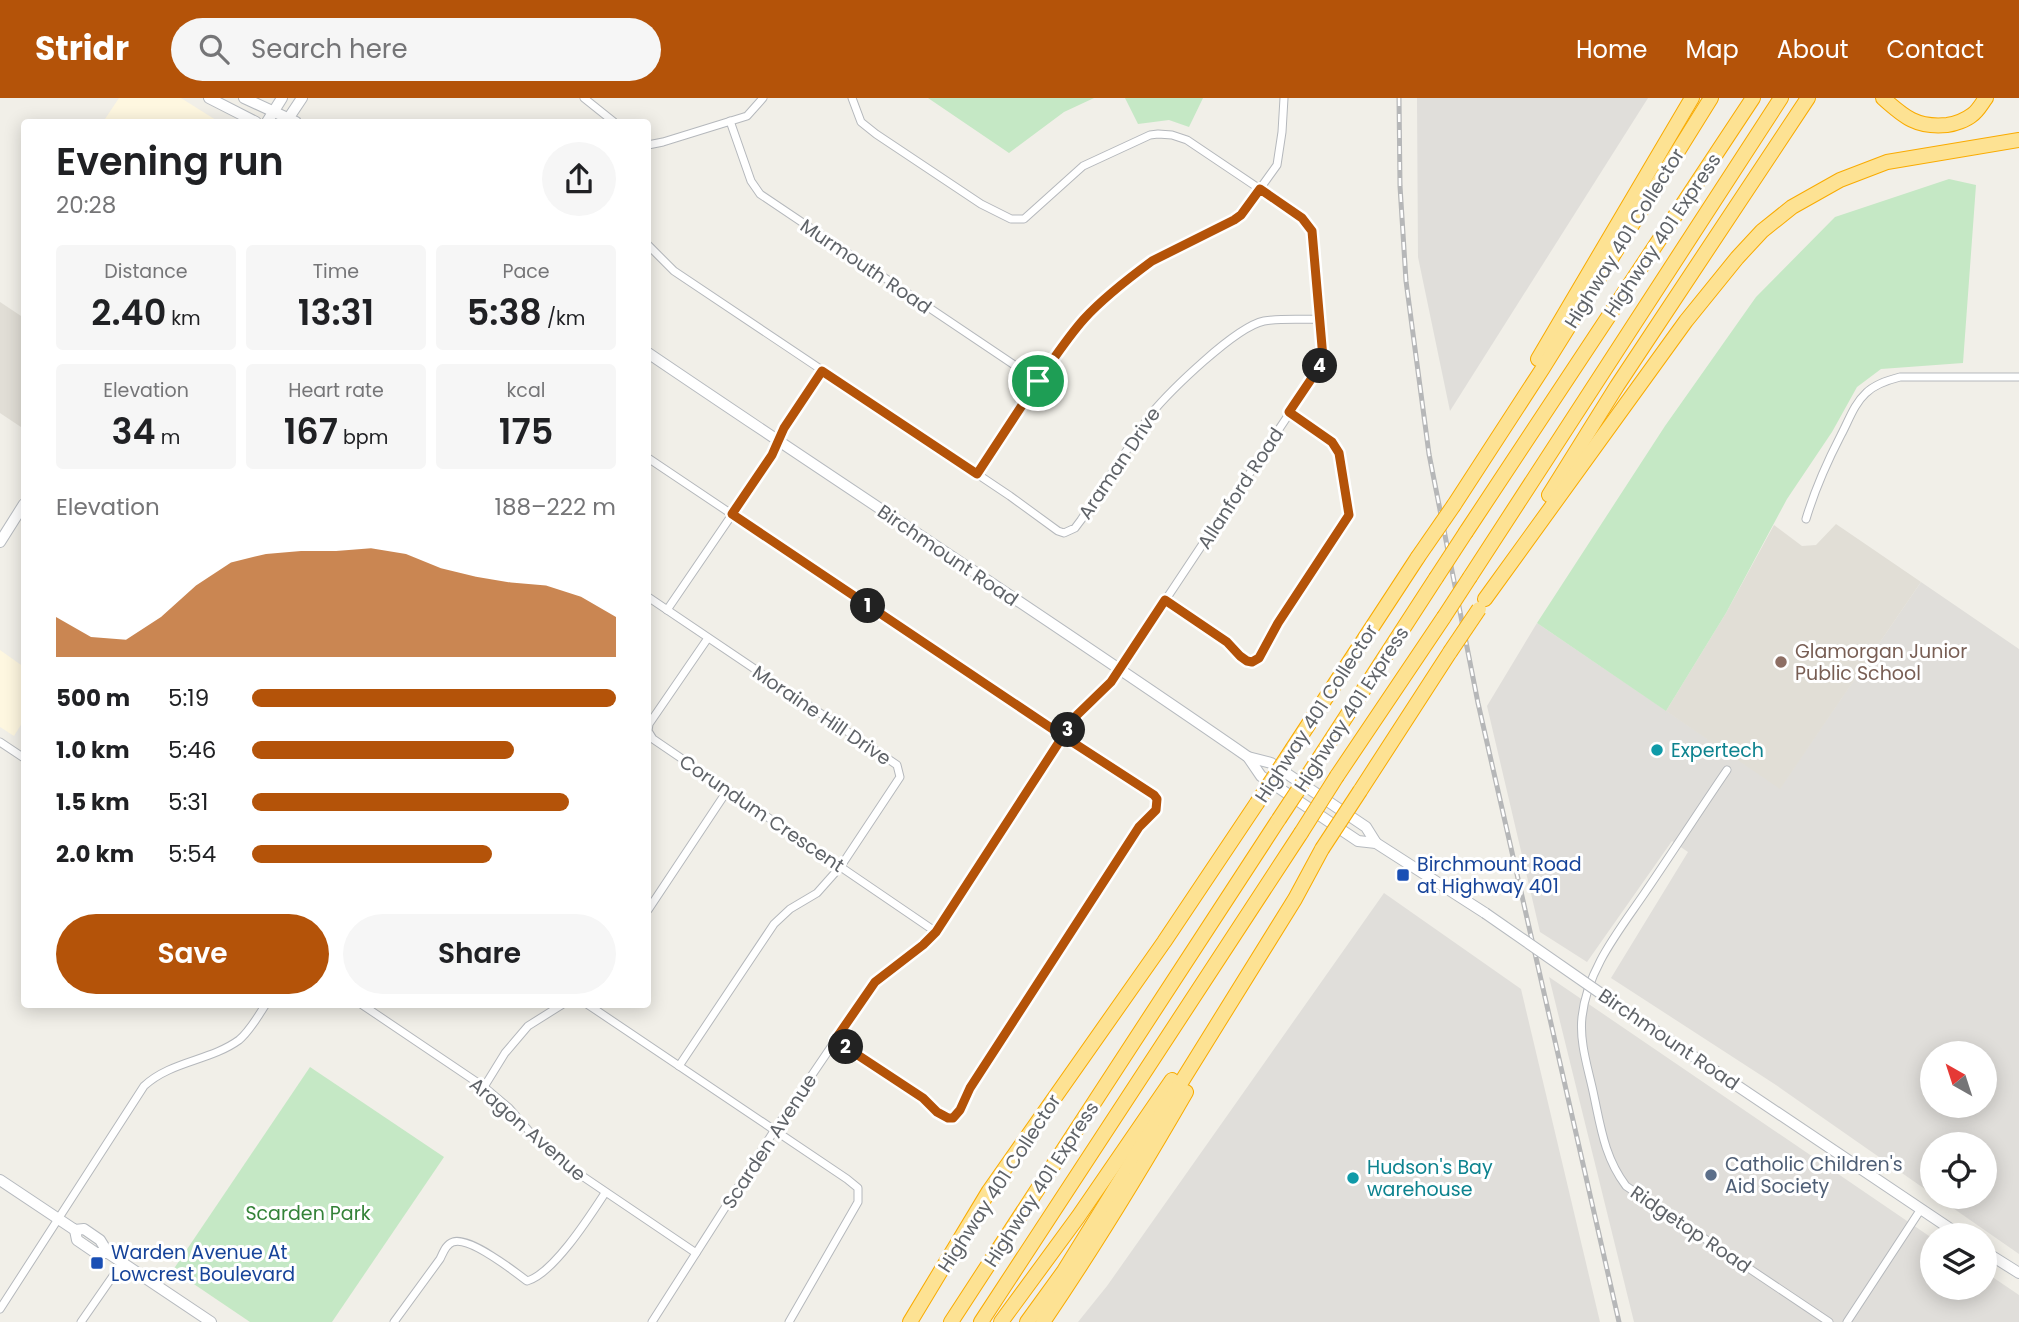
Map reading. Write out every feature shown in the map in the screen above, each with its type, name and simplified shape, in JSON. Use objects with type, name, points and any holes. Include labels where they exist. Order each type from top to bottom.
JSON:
[{"type":"highway","points":[[1509,422],[1520,391],[1692,98]]},
{"type":"highway","name":"Highway 401 Collector","points":[[910,1322],[989,1191],[1157,953],[1509,422],[1711,98]]},
{"type":"highway","name":"Highway 401 Express","points":[[951,1322],[1752,98]]},
{"type":"highway","name":"Highway 401 Express","points":[[981,1322],[1781,98]]},
{"type":"highway","points":[[1043,1322],[1072,1281],[1145,1164],[1322,849],[1482,604],[1617,386],[1808,98]]},
{"type":"highway","points":[[1883,98],[1901,115],[1923,125],[1936,126],[1953,124],[1972,116],[1986,98]]},
{"type":"highway","points":[[1482,604],[1686,321],[1762,231],[1792,207],[1840,180],[1888,162],[2019,140]]},
{"type":"highway","points":[[1001,1322],[1078,1217],[1295,899]]},
{"type":"highway","points":[[1027,1322],[1071,1259],[1295,899]]},
{"type":"main road","points":[[209,98],[250,119]]},
{"type":"main road","points":[[244,98],[270,117],[282,98]]},
{"type":"main road","points":[[291,119],[302,98]]},
{"type":"main road","name":"Birchmount Road","points":[[651,355],[972,572],[1120,668],[1248,757],[1271,763],[1366,827],[1376,843],[1485,913],[1941,1223]]},
{"type":"main road","points":[[0,542],[21,509]]},
{"type":"main road","name":"Birchmount Road","points":[[1248,757],[1261,776],[1357,841],[1376,843]]},
{"type":"main road","points":[[0,1180],[75,1230],[84,1229],[100,1240],[108,1253],[121,1263],[211,1322]]},
{"type":"main road","points":[[1997,1259],[2019,1273]]},
{"type":"street","points":[[584,98],[610,119]]},
{"type":"street","points":[[651,144],[747,116],[763,98]]},
{"type":"street","name":"Allanford Road","points":[[852,98],[861,122],[876,134],[981,204],[1011,219],[1024,219],[1083,166],[1150,135],[1158,134],[1187,140],[1302,218],[1312,231],[1323,351],[1321,364],[1120,668]]},
{"type":"street","points":[[977,474],[1038,381],[1083,320],[1152,261],[1241,215],[1277,165],[1284,98]]},
{"type":"street","name":"Murmouth Road","points":[[730,121],[748,173],[760,194],[1038,381]]},
{"type":"street","name":"Araman Drive","points":[[651,248],[674,271],[1064,533],[1070,532],[1081,520],[1161,401],[1226,343],[1264,321],[1320,318]]},
{"type":"street","points":[[667,610],[770,458],[786,425],[822,371]]},
{"type":"street","points":[[1806,519],[1814,492],[1850,414],[1864,394],[1871,389],[1900,377],[2019,377]]},
{"type":"street","points":[[1165,600],[1227,642],[1247,661],[1252,662],[1259,658],[1278,623],[1349,515],[1339,453],[1332,442],[1289,412]]},
{"type":"street","points":[[651,460],[1157,799],[1156,810],[1139,827],[953,1118],[943,1116],[923,1098],[835,1040]]},
{"type":"street","name":"Moraine Hill Drive","points":[[651,599],[897,765],[900,777],[841,866],[817,893],[790,909],[774,924],[679,1066]]},
{"type":"street","name":"Corundum Crescent","points":[[651,721],[708,638]]},
{"type":"street","name":"Scarden Avenue","points":[[652,1322],[774,1131],[875,982],[936,932],[1077,715],[1101,693],[1120,668]]},
{"type":"street","name":"Corundum Crescent","points":[[651,736],[727,791],[936,932]]},
{"type":"street","points":[[0,742],[21,756]]},
{"type":"street","name":"Ridgetop Road","points":[[1727,770],[1601,960],[1584,1003],[1583,1040],[1603,1143],[1612,1165],[1626,1185],[1829,1322]]},
{"type":"street","points":[[651,905],[727,791]]},
{"type":"street","points":[[0,1309],[144,1086],[164,1071],[240,1039],[263,1008]]},
{"type":"street","name":"Aragon Avenue","points":[[366,1008],[484,1087],[509,1108],[535,1138],[563,1163],[696,1253]]},
{"type":"street","points":[[484,1087],[505,1054],[528,1026],[557,1008]]},
{"type":"street","points":[[593,1008],[858,1188],[858,1202],[789,1322]]},
{"type":"street","points":[[394,1322],[450,1243],[464,1241],[502,1262],[527,1281],[535,1279],[576,1236],[606,1193]]},
{"type":"street","points":[[1847,1322],[1920,1209]]},
{"type":"street","points":[[81,1322],[121,1263]]},
{"type":"shaded area","points":[[119,98],[181,98],[214,119],[105,119]]},
{"type":"shaded area","points":[[1417,98],[1648,98],[1450,411],[1418,257]]},
{"type":"shaded area","points":[[0,302],[21,316],[21,427],[0,413]]},
{"type":"shaded area","name":"Glamorgan Junior Public School","points":[[1836,524],[1921,582],[1780,789],[1666,711],[1726,613],[1774,525],[1802,546],[1816,545]]},
{"type":"shaded area","points":[[1921,582],[2019,649],[2019,1254],[1997,1239],[1997,1223],[1974,1223],[1954,1209],[1997,1209],[1997,1132],[1920,1132],[1920,1186],[1776,1085],[1611,978],[1688,852],[1672,841],[1587,962],[1540,932],[1487,706],[1537,623],[1780,788]]},
{"type":"shaded area","points":[[0,650],[21,665],[21,725],[14,736],[0,727]]},
{"type":"shaded area","points":[[1384,893],[1521,989],[1600,1322],[1078,1322],[1107,1286]]},
{"type":"shaded area","points":[[1549,977],[1920,1230],[1920,1300],[1997,1300],[1997,1280],[2019,1295],[2019,1322],[1634,1322]]},
{"type":"green space","points":[[928,98],[1094,98],[1064,112],[1009,153]]},
{"type":"green space","points":[[1125,98],[1203,98],[1189,127],[1169,120],[1138,124]]},
{"type":"green space","points":[[1949,179],[1976,185],[1963,363],[1881,369],[1857,387],[1832,432],[1787,499],[1726,613],[1666,711],[1537,623],[1665,426],[1756,297],[1835,217]]},
{"type":"green space","name":"Scarden Park","points":[[310,1067],[444,1157],[332,1322],[250,1322],[173,1270]]},
{"type":"railway","points":[[1399,98],[1400,186],[1406,281],[1429,454],[1478,703],[1619,1322]]},
{"type":"place","name":"Glamorgan Junior Public School","points":[[1781,662]]},
{"type":"place","name":"Expertech","points":[[1657,750]]},
{"type":"place","name":"Birchmount Road at Highway 401","points":[[1403,875]]},
{"type":"place","name":"Catholic Children's Aid Society","points":[[1711,1175]]},
{"type":"place","name":"Hudson's Bay warehouse","points":[[1353,1178]]},
{"type":"place","name":"Warden Avenue At Lowcrest Boulevard","points":[[97,1263]]},
{"type":"route","points":[[1038,381],[977,474],[822,371],[784,428],[772,455],[732,514],[1063,736],[936,932],[875,982],[835,1040],[923,1098],[937,1112],[948,1118],[953,1118],[960,1110],[970,1088],[1139,827],[1156,810],[1157,799],[1154,795],[1063,736],[1077,715],[1111,682],[1165,600],[1227,642],[1247,661],[1252,662],[1259,658],[1268,638],[1349,515],[1339,453],[1332,442],[1289,412],[1323,358],[1314,237],[1309,225],[1302,218],[1260,189],[1241,215],[1234,220],[1139,270],[1083,320],[1038,381]]}]
